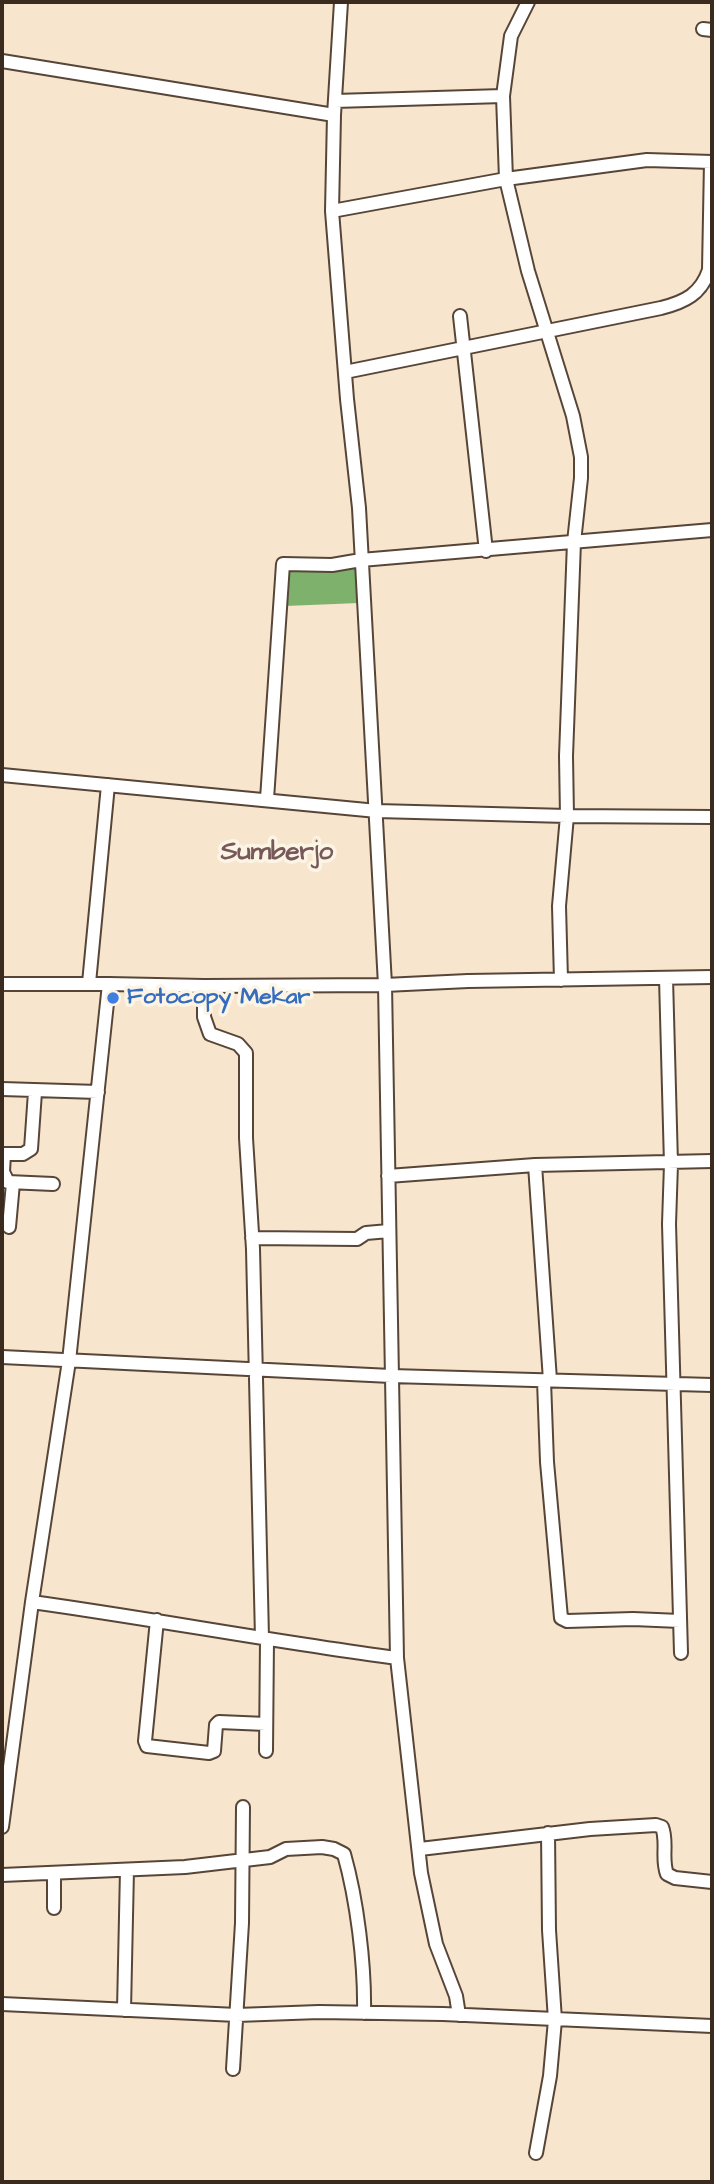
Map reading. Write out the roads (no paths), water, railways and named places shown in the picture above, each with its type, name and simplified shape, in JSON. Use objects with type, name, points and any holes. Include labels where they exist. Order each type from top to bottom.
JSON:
[{"type":"street","points":[[341,2],[334,115],[332,211],[359,508],[385,985],[397,1658],[421,1873],[436,1944],[456,1996],[458,2015]]},
{"type":"street","points":[[528,2],[511,36],[503,96],[506,179],[528,271],[580,447],[581,478],[575,542],[566,756],[567,816],[559,906],[561,980]]},
{"type":"street","points":[[2,61],[334,115]]},
{"type":"street","points":[[335,101],[503,96]]},
{"type":"street","points":[[332,211],[506,179],[647,160],[712,162],[709,270],[705,283],[688,299],[661,309],[345,372]]},
{"type":"street","points":[[460,316],[486,551]]},
{"type":"street","points":[[267,799],[283,564],[332,565],[361,560],[712,530]]},
{"type":"street","points":[[2,775],[377,811],[712,817]]},
{"type":"street","points":[[89,983],[108,785]]},
{"type":"street","points":[[2,984],[385,985],[712,977]]},
{"type":"street","points":[[666,978],[671,1164],[669,1224],[681,1653]]},
{"type":"street","points":[[2,1827],[32,1602],[69,1361],[109,984]]},
{"type":"street","points":[[204,986],[207,1030],[212,1037],[238,1044],[246,1053],[246,1138],[253,1238],[266,1751]]},
{"type":"street","points":[[2,1089],[98,1092]]},
{"type":"street","points":[[35,1092],[31,1149],[23,1154],[3,1154],[3,1172],[5,1179],[13,1183],[54,1184]]},
{"type":"street","points":[[388,1176],[535,1165],[712,1161]]},
{"type":"street","points":[[535,1165],[547,1381],[547,1462],[561,1618],[567,1621],[680,1621]]},
{"type":"street","points":[[9,1227],[13,1183]]},
{"type":"street","points":[[253,1238],[357,1239],[366,1233],[389,1231]]},
{"type":"street","points":[[2,1357],[391,1376],[712,1385]]},
{"type":"street","points":[[32,1602],[397,1658]]},
{"type":"street","points":[[157,1620],[145,1741],[147,1746],[209,1754],[214,1751],[216,1725],[219,1723],[266,1724]]},
{"type":"street","points":[[233,2069],[243,1923],[243,1807]]},
{"type":"street","points":[[420,1849],[548,1833],[660,1825],[664,1833],[667,1874],[675,1878],[712,1882]]},
{"type":"street","points":[[536,2153],[551,2076],[555,2020],[548,1833]]},
{"type":"street","points":[[2,1874],[185,1867],[270,1857],[286,1849],[334,1849],[344,1854],[351,1878],[364,1971],[364,2012]]},
{"type":"street","points":[[124,2010],[127,1870]]},
{"type":"street","points":[[54,1872],[54,1908]]},
{"type":"street","points":[[2,2004],[237,2015],[364,2012],[712,2026]]},
{"type":"place","name":"Fotocopy Mekar","points":[[113,998]]},
{"type":"district","name":"Sumberjo","points":[[277,854]]}]
